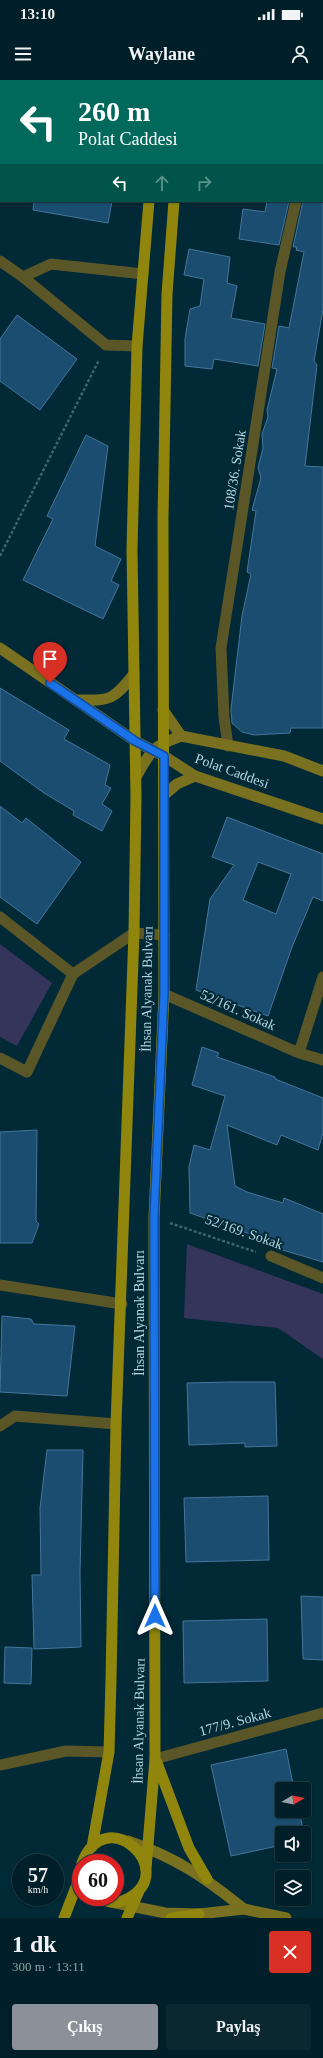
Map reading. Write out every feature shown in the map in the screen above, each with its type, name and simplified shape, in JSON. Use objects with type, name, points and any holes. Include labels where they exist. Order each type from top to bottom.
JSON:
[{"type":"main road","name":"İhsan Alyanak Bulvarı","points":[[92,1847],[109,1752],[116,1424],[122,1304],[134,933],[136,777],[132,550],[137,346],[148,202]]},
{"type":"main road","name":"İhsan Alyanak Bulvarı","points":[[141,1887],[146,1869],[156,1759],[154,1218],[164,994],[163,518],[167,294],[174,202]]},
{"type":"main road","name":"Polat Caddesi","points":[[0,648],[135,741],[164,756],[195,776],[323,819]]},
{"type":"main road","points":[[76,700],[98,700],[112,698],[134,674]]},
{"type":"main road","points":[[136,777],[152,750],[164,742],[181,736],[163,710]]},
{"type":"main road","name":"Polat Caddesi","points":[[181,736],[284,756],[323,772]]},
{"type":"main road","points":[[164,796],[177,784],[195,776]]},
{"type":"main road","points":[[156,1759],[187,1842],[207,1879]]},
{"type":"main road","points":[[88,1854],[92,1847],[102,1840],[115,1838],[148,1848],[178,1862],[207,1879],[244,1910]]},
{"type":"main road","points":[[128,1841],[137,1848],[144,1858],[146,1869]]},
{"type":"main road","points":[[124,1900],[134,1895],[141,1887]]},
{"type":"main road","points":[[127,1918],[141,1887]]},
{"type":"main road","points":[[64,1918],[72,1897]]},
{"type":"main road","points":[[124,1906],[165,1913],[199,1914]]},
{"type":"main road","points":[[171,1918],[244,1910],[286,1918]]},
{"type":"street","name":"108/36. Sokak","points":[[228,746],[224,717],[220,648],[280,272],[296,202]]},
{"type":"street","points":[[0,261],[23,277],[106,345],[137,346]]},
{"type":"street","points":[[23,277],[51,264],[143,274]]},
{"type":"street","points":[[0,917],[73,974]]},
{"type":"street","points":[[0,1058],[27,1072],[73,974],[134,933],[164,935]]},
{"type":"street","points":[[299,1053],[323,977]]},
{"type":"street","name":"52/161. Sokak","points":[[164,994],[299,1053],[323,1060]]},
{"type":"street","name":"52/169. Sokak","points":[[270,1256],[323,1278]]},
{"type":"street","points":[[0,1286],[122,1304]]},
{"type":"street","points":[[0,1426],[15,1416],[116,1424]]},
{"type":"street","name":"177/9. Sokak","points":[[156,1759],[323,1713]]},
{"type":"street","points":[[0,1765],[66,1751],[109,1752]]},
{"type":"path","points":[[0,556],[106,345]]},
{"type":"path","name":"52/169. Sokak","points":[[154,1218],[270,1256]]},
{"type":"shaded area","points":[[0,944],[52,983],[17,1046],[0,1037]]},
{"type":"shaded area","points":[[187,1244],[323,1294],[323,1359],[278,1328],[184,1318]]},
{"type":"building","points":[[34,202],[112,202],[108,223],[33,210]]},
{"type":"building","points":[[267,202],[289,202],[279,245],[239,239],[243,209],[265,212]]},
{"type":"building","points":[[303,202],[323,202],[323,309],[314,361],[317,365],[305,466],[323,467],[323,728],[291,728],[290,733],[254,735],[242,732],[232,723],[231,709],[242,616],[251,574],[247,572],[256,511],[252,510],[261,478],[258,468],[263,448],[262,434],[268,417],[267,410],[277,369],[272,368],[279,326],[289,328],[304,252],[296,250],[297,247],[293,247]]},
{"type":"building","points":[[189,249],[230,257],[227,283],[237,286],[231,318],[265,324],[258,366],[214,359],[212,369],[185,366],[185,339],[190,309],[200,306],[204,279],[184,275]]},
{"type":"building","points":[[17,315],[77,359],[40,410],[0,381],[0,339]]},
{"type":"building","points":[[86,435],[108,446],[95,546],[121,559],[111,581],[119,585],[103,619],[23,580],[53,519],[47,516]]},
{"type":"building","points":[[0,688],[69,730],[64,739],[110,765],[105,785],[111,788],[102,804],[112,811],[102,831],[73,815],[74,811],[44,793],[0,761]]},
{"type":"building","points":[[0,806],[22,823],[26,818],[81,862],[37,924],[0,897]]},
{"type":"building","points":[[227,817],[323,854],[323,901],[313,897],[292,947],[268,1016],[196,990],[210,899],[234,865],[212,857]],"holes":[[[258,862],[291,874],[276,914],[243,900]]]},
{"type":"building","points":[[202,1047],[219,1053],[217,1057],[275,1077],[275,1079],[323,1098],[323,1133],[318,1150],[281,1135],[277,1145],[227,1125],[235,1186],[247,1192],[283,1203],[284,1198],[323,1214],[323,1262],[269,1246],[270,1241],[190,1213],[189,1167],[194,1145],[210,1150],[225,1096],[192,1085]]},
{"type":"building","points":[[37,1130],[36,1221],[39,1224],[32,1243],[0,1243],[0,1132]]},
{"type":"building","points":[[2,1316],[31,1319],[34,1324],[75,1326],[67,1396],[0,1392]]},
{"type":"building","points":[[275,1382],[277,1446],[245,1447],[245,1443],[189,1445],[187,1383]]},
{"type":"building","points":[[47,1450],[83,1450],[80,1572],[81,1647],[34,1649],[32,1575],[41,1575],[40,1508]]},
{"type":"building","points":[[268,1496],[269,1560],[186,1562],[184,1498]]},
{"type":"building","points":[[301,1596],[323,1597],[323,1660],[303,1659]]},
{"type":"building","points":[[267,1619],[268,1681],[184,1683],[183,1621]]},
{"type":"building","points":[[5,1647],[32,1648],[31,1684],[4,1683]]},
{"type":"building","points":[[286,1749],[293,1782],[275,1782],[275,1818],[301,1818],[302,1826],[275,1826],[275,1847],[231,1856],[211,1765]]},
{"type":"route","points":[[50,683],[135,741],[164,756],[164,994],[154,1218],[155,1616]]}]
